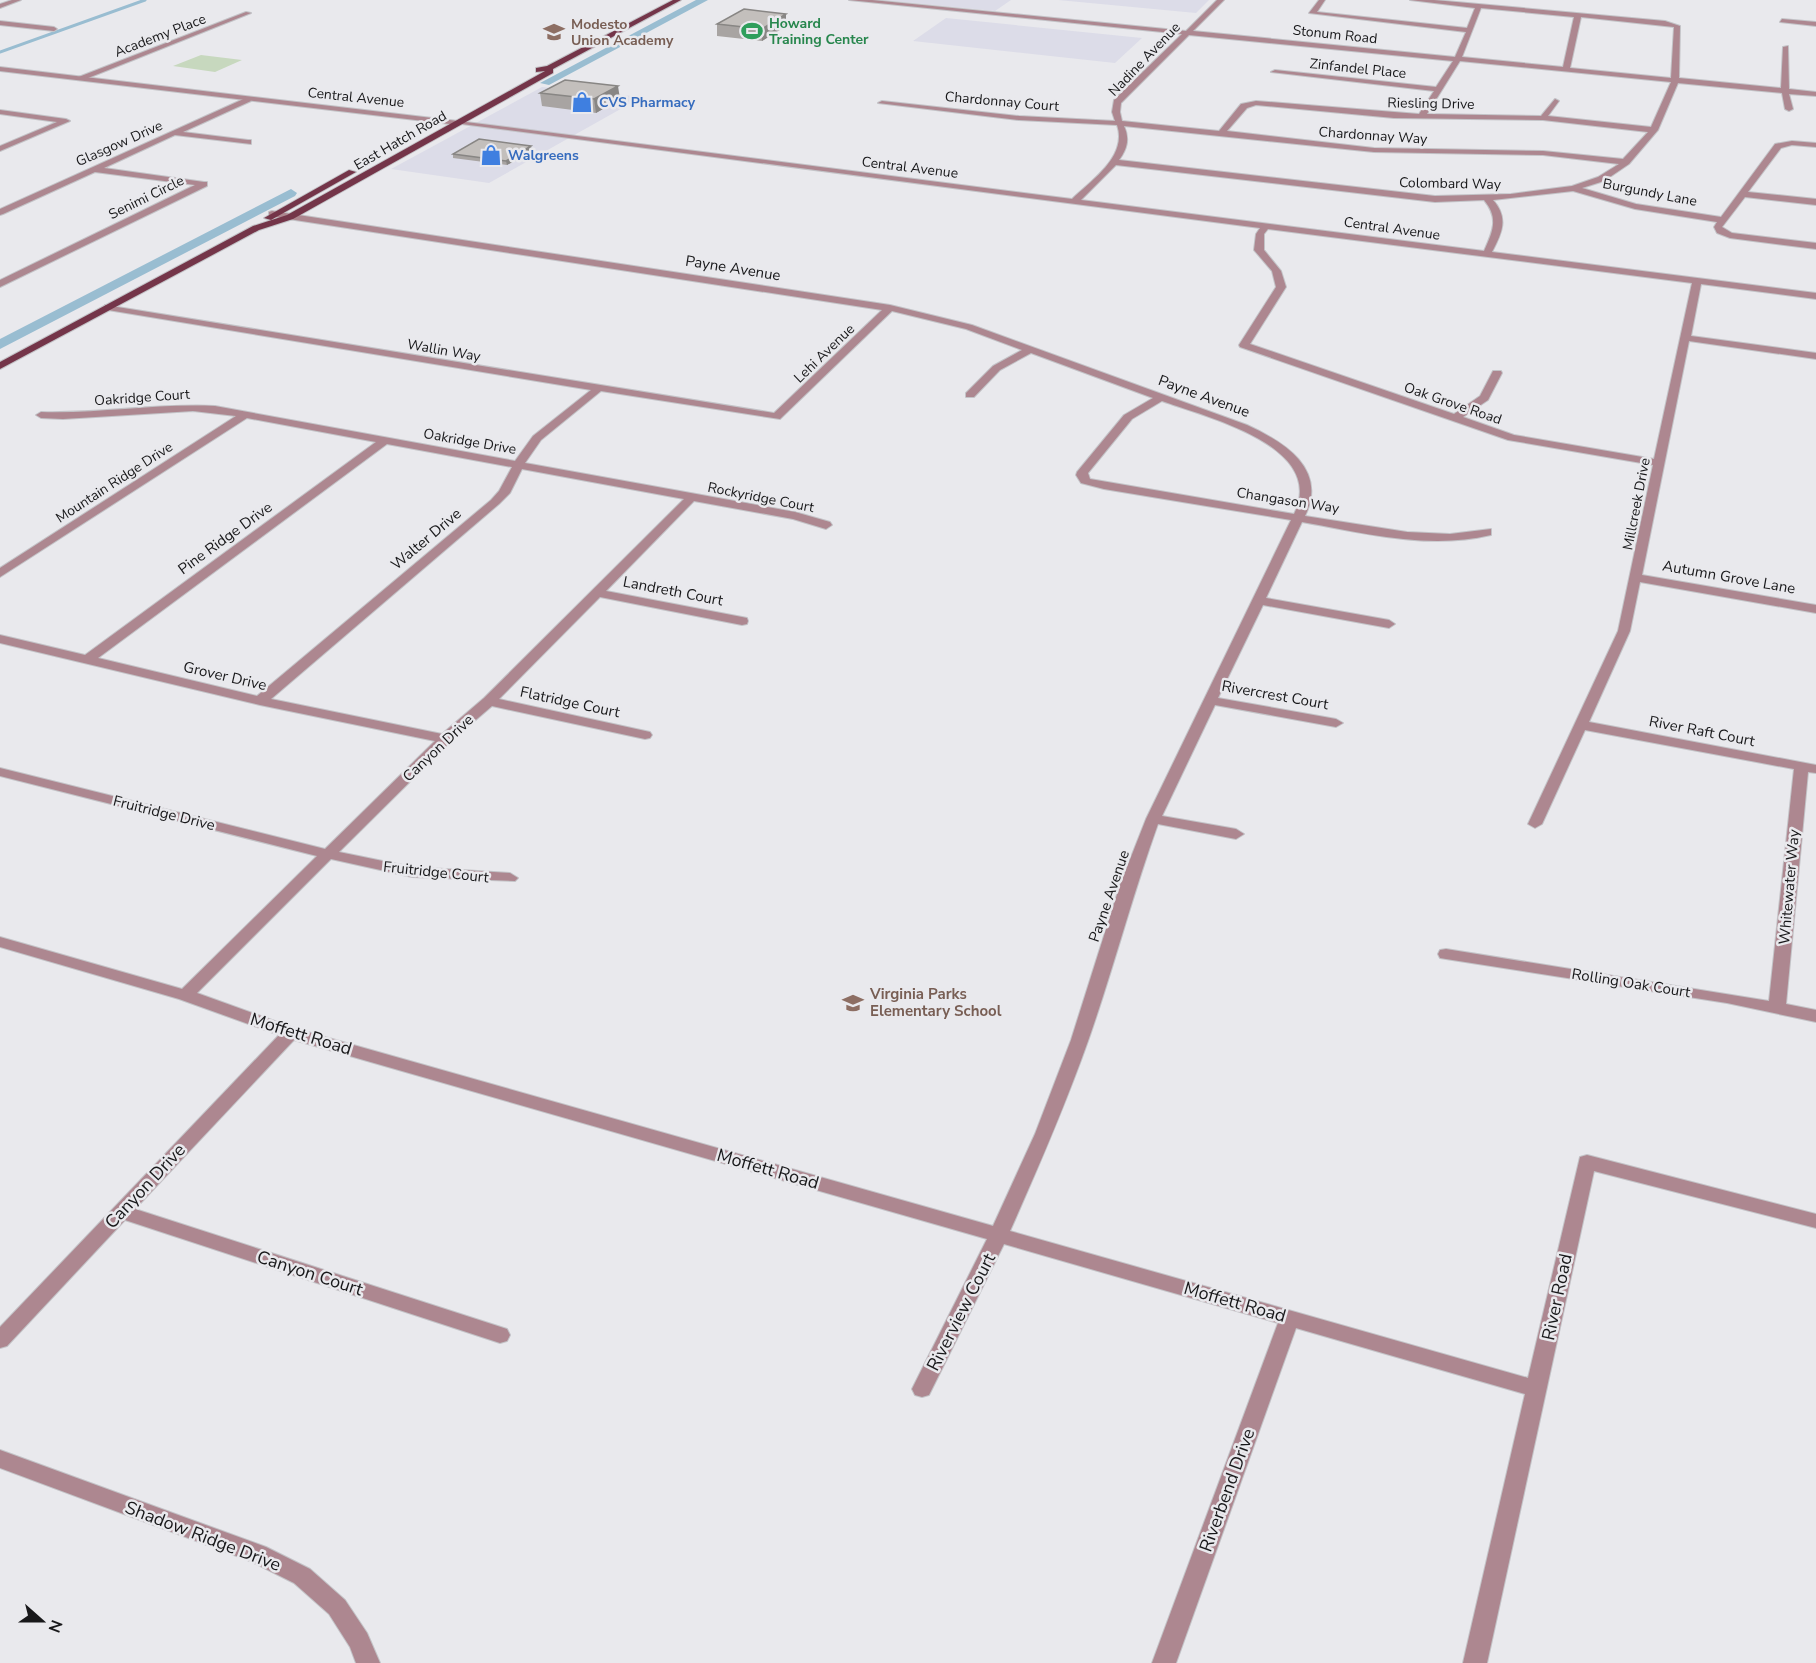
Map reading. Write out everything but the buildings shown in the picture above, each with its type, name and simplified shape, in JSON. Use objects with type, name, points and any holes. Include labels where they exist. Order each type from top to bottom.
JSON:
[{"type":"main road","name":"East Hatch Road","points":[[256,228],[272,214],[538,70],[549,68],[678,0]]},
{"type":"main road","name":"East Hatch Road","points":[[0,366],[256,228],[290,217],[550,71],[549,68]]},
{"type":"street","points":[[0,6],[18,0]]},
{"type":"street","name":"Stonum Road","points":[[852,0],[1816,94]]},
{"type":"street","name":"Nadine Avenue","points":[[1075,201],[1113,162],[1123,144],[1124,137],[1115,112],[1117,102],[1221,0]]},
{"type":"street","points":[[1322,0],[1311,12],[1470,30]]},
{"type":"street","points":[[1413,0],[1578,15],[1566,70]]},
{"type":"street","points":[[1421,117],[1460,55],[1479,6]]},
{"type":"street","name":"Academy Place","points":[[80,78],[248,13]]},
{"type":"street","name":"Colombard Way","points":[[1113,162],[1407,197],[1487,199],[1573,188],[1601,179],[1626,162],[1654,130],[1675,80],[1678,27],[1578,15]]},
{"type":"street","points":[[1782,21],[1816,24]]},
{"type":"street","points":[[0,22],[54,28]]},
{"type":"street","points":[[1786,47],[1785,92],[1789,109]]},
{"type":"street","name":"Central Avenue","points":[[0,69],[444,121],[1816,296]]},
{"type":"street","name":"Zinfandel Place","points":[[1275,72],[1438,89]]},
{"type":"street","name":"Glasgow Drive","points":[[0,212],[248,99]]},
{"type":"street","points":[[1543,118],[1555,101]]},
{"type":"street","name":"Chardonnay Court","points":[[882,103],[1019,118],[1119,122]]},
{"type":"street","name":"Riesling Drive","points":[[1221,133],[1244,106],[1256,103],[1421,117],[1543,118],[1654,130]]},
{"type":"street","points":[[0,112],[66,121],[0,149]]},
{"type":"street","name":"Chardonnay Way","points":[[1119,122],[1383,151],[1543,153],[1626,162]]},
{"type":"street","points":[[173,133],[248,142]]},
{"type":"street","points":[[1816,145],[1785,143],[1778,146],[1718,227],[1722,233],[1738,237],[1816,246]]},
{"type":"street","name":"Senimi Circle","points":[[0,284],[204,184],[94,169]]},
{"type":"street","name":"Burgundy Lane","points":[[1573,188],[1635,206],[1723,220]]},
{"type":"street","points":[[1742,194],[1816,202]]},
{"type":"street","points":[[1487,199],[1500,219],[1487,255]]},
{"type":"street","name":"Payne Avenue","points":[[272,214],[890,308],[956,323],[1243,427],[1285,451],[1295,461],[1306,481],[1306,502],[1153,819],[1128,885],[1080,1040],[1044,1134],[999,1234]]},
{"type":"street","name":"Oak Grove Road","points":[[1266,225],[1260,234],[1259,250],[1278,271],[1282,278],[1281,287],[1244,345],[1454,419],[1531,442],[1659,463]]},
{"type":"street","name":"Millcreek Drive","points":[[1535,824],[1624,631],[1697,281]]},
{"type":"street","name":"Wallin Way","points":[[108,307],[777,417]]},
{"type":"street","name":"Lehi Avenue","points":[[777,417],[890,308]]},
{"type":"street","points":[[1686,338],[1816,356]]},
{"type":"street","points":[[970,395],[994,368],[1009,358],[1030,350]]},
{"type":"street","points":[[1454,419],[1484,399],[1497,373]]},
{"type":"street","name":"Walter Drive","points":[[260,701],[495,502],[509,486],[528,448],[537,438],[598,389]]},
{"type":"street","name":"Changason Way","points":[[1161,398],[1128,417],[1083,472],[1085,481],[1407,536],[1450,538],[1487,532]]},
{"type":"street","name":"Oakridge Court","points":[[41,416],[72,418],[175,407],[215,409],[245,415]]},
{"type":"street","name":"Oakridge Drive","points":[[245,415],[383,442],[520,465],[690,499]]},
{"type":"street","name":"Mountain Ridge Drive","points":[[0,573],[245,415]]},
{"type":"street","name":"Pine Ridge Drive","points":[[86,661],[383,442]]},
{"type":"street","name":"Rockyridge Court","points":[[690,499],[795,516],[826,525]]},
{"type":"street","name":"Canyon Drive","points":[[185,995],[445,739],[489,701],[690,499]]},
{"type":"street","name":"Autumn Grove Lane","points":[[1636,578],[1816,609]]},
{"type":"street","name":"Landreth Court","points":[[598,593],[742,621]]},
{"type":"street","points":[[1257,600],[1389,624]]},
{"type":"street","name":"Grover Drive","points":[[0,639],[260,701],[445,739]]},
{"type":"street","name":"Rivercrest Court","points":[[1209,700],[1336,723]]},
{"type":"street","name":"Flatridge Court","points":[[489,701],[645,735]]},
{"type":"street","name":"River Raft Court","points":[[1581,725],[1808,768]]},
{"type":"street","name":"Whitewater Way","points":[[1778,1008],[1808,768]]},
{"type":"street","name":"Fruitridge Drive","points":[[0,772],[328,854]]},
{"type":"street","points":[[1153,819],[1236,834]]},
{"type":"street","name":"Fruitridge Court","points":[[328,854],[412,872],[510,878]]},
{"type":"street","name":"Moffett Road","points":[[0,942],[185,995],[291,1033],[1537,1389]]},
{"type":"street","name":"Rolling Oak Court","points":[[1446,954],[1816,1016]]},
{"type":"street","name":"Canyon Drive","points":[[0,1340],[291,1033]]},
{"type":"street","name":"River Road","points":[[1475,1663],[1587,1162],[1816,1221]]},
{"type":"street","name":"Canyon Court","points":[[121,1212],[500,1335]]},
{"type":"street","name":"Riverview Court","points":[[922,1389],[999,1234]]},
{"type":"street","name":"Riverbend Drive","points":[[1164,1663],[1290,1318]]},
{"type":"street","name":"Shadow Ridge Drive","points":[[0,1459],[258,1554],[302,1576],[337,1607],[359,1641],[368,1663]]},
{"type":"shaded area","points":[[882,0],[1011,0],[995,11]]},
{"type":"shaded area","points":[[1058,0],[1209,0],[1196,13]]},
{"type":"shaded area","points":[[946,18],[1142,38],[1115,63],[913,41]]},
{"type":"shaded area","points":[[542,87],[642,97],[489,183],[391,169]]},
{"type":"green space","points":[[201,55],[242,60],[215,72],[173,66]]},
{"type":"waterway","points":[[0,52],[145,0]]},
{"type":"waterway","points":[[545,83],[703,0]]},
{"type":"waterway","points":[[0,345],[291,193]]},
{"type":"place","name":"Howard Training Center","points":[[752,31]]},
{"type":"place","name":"Modesto Union Academy","points":[[554,32]]},
{"type":"place","name":"CVS Pharmacy","points":[[582,102]]},
{"type":"place","name":"Walgreens","points":[[491,155]]},
{"type":"place","name":"Virginia Parks Elementary School","points":[[853,1003]]}]
